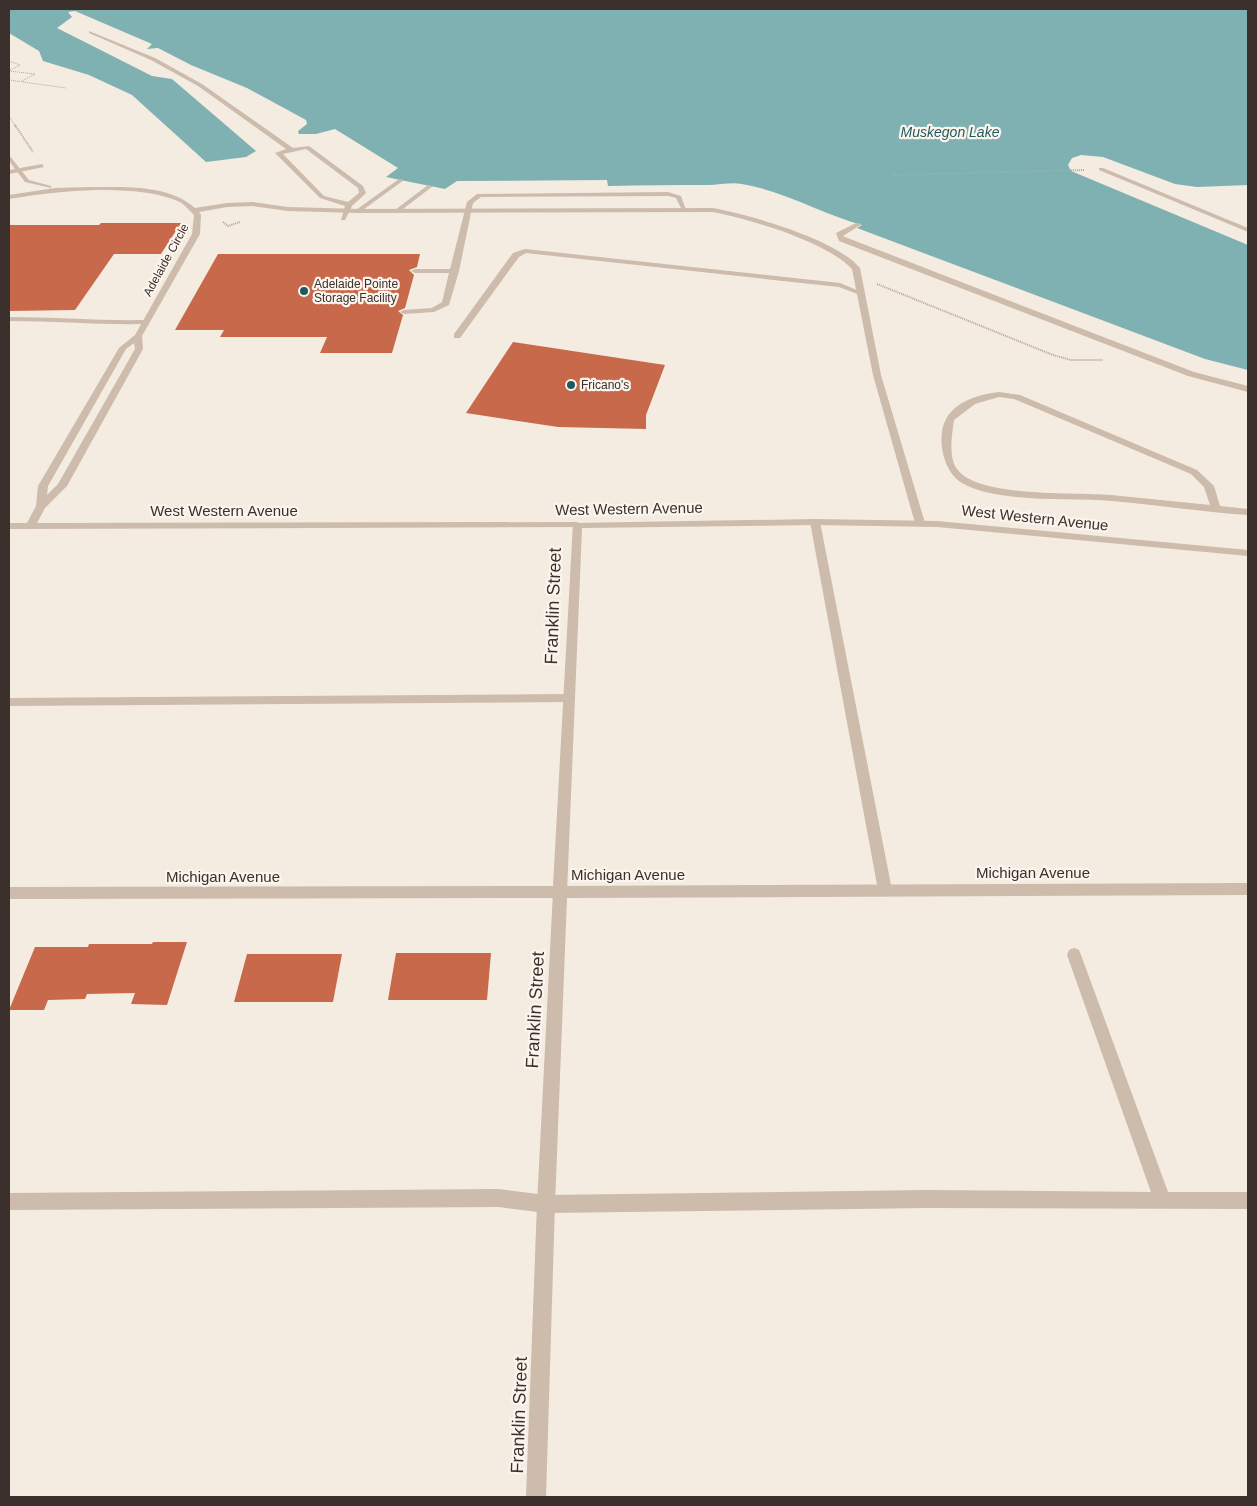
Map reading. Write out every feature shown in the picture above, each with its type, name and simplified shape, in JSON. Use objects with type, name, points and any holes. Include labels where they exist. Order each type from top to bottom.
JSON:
[{"type":"street","points":[[91,32],[153,59],[200,85],[290,149]]},
{"type":"street","points":[[343,219],[348,208],[364,193],[361,187],[328,165],[310,148],[304,147],[280,152],[279,155],[322,197],[348,208],[358,210],[713,210],[729,212],[833,249],[854,264],[877,375],[920,524]]},
{"type":"street","points":[[9,157],[26,180]]},
{"type":"street","points":[[9,172],[42,166]]},
{"type":"street","points":[[1101,169],[1248,230]]},
{"type":"street","name":"Adelaide Circle","points":[[9,196],[24,188],[26,180],[64,190]]},
{"type":"street","points":[[358,210],[401,180]]},
{"type":"street","points":[[397,211],[430,186]]},
{"type":"street","name":"Adelaide Circle","points":[[9,196],[28,192],[64,190],[146,190],[174,197],[188,203],[197,210],[200,218],[199,229],[138,336],[123,348],[48,478],[42,489],[41,506]]},
{"type":"street","points":[[404,312],[429,311],[443,306],[450,293],[467,211],[472,198],[496,194],[673,194],[681,199],[684,209]]},
{"type":"street","points":[[197,210],[227,205],[253,204],[288,209],[348,208]]},
{"type":"street","points":[[858,224],[839,235],[842,239],[1191,374],[1248,389]]},
{"type":"street","points":[[457,336],[516,256],[525,251],[840,285],[860,293]]},
{"type":"street","points":[[416,271],[455,271]]},
{"type":"street","points":[[9,319],[69,319],[97,323],[146,322]]},
{"type":"street","name":"Adelaide Circle","points":[[30,526],[41,506],[62,486],[139,348],[138,336]]},
{"type":"street","points":[[1216,509],[1209,486],[1194,472],[1017,397],[997,395],[977,399],[950,420],[950,464],[954,473],[977,485],[1005,492],[1111,498],[1216,509],[1248,512]]},
{"type":"street","points":[[815,522],[885,890]]},
{"type":"street","name":"West Western Avenue","points":[[9,526],[577,525],[815,522],[920,524],[1248,553]]},
{"type":"street","name":"Franklin Street","points":[[536,1497],[546,1204],[577,525]]},
{"type":"street","points":[[9,702],[570,698]]},
{"type":"street","name":"Michigan Avenue","points":[[9,894],[1248,889]]},
{"type":"street","points":[[1074,956],[1162,1200]]},
{"type":"street","points":[[9,1202],[499,1198],[546,1204],[926,1199],[1248,1201]]},
{"type":"path","points":[[9,61],[20,65],[9,71]]},
{"type":"path","points":[[9,71],[35,74],[22,81]]},
{"type":"path","points":[[9,80],[66,88]]},
{"type":"path","points":[[893,175],[1071,171]]},
{"type":"water","name":"Muskegon Lake","points":[[9,9],[1248,9],[1248,185],[1197,187],[1175,184],[1103,157],[1081,155],[1072,158],[1068,165],[1071,171],[1248,245],[1248,370],[1205,359],[857,228],[862,225],[758,187],[734,183],[608,186],[607,180],[457,181],[445,189],[386,177],[398,168],[335,129],[316,134],[299,134],[298,131],[307,124],[306,120],[247,88],[191,65],[158,48],[147,49],[152,44],[75,11],[68,12],[72,17],[57,28],[152,76],[172,79],[256,151],[246,157],[206,162],[132,95],[89,75],[43,61],[39,51],[9,33]]},
{"type":"building","points":[[101,223],[181,223],[161,254],[114,254],[75,310],[9,311],[9,225],[99,225]]},
{"type":"building","name":"Adelaide Pointe Storage Facility","points":[[218,254],[420,254],[417,267],[409,270],[414,275],[405,308],[398,311],[403,315],[392,353],[320,353],[327,337],[220,337],[224,330],[175,330]]},
{"type":"building","name":"Fricano's","points":[[513,342],[665,365],[646,415],[646,429],[558,427],[466,413]]},
{"type":"building","points":[[153,942],[187,942],[167,1005],[131,1004],[135,993],[87,994],[85,999],[48,1000],[44,1010],[9,1010],[35,947],[88,947],[89,944],[152,944]]},
{"type":"building","points":[[396,953],[491,953],[487,1000],[388,1000]]},
{"type":"building","points":[[247,954],[342,954],[333,1002],[234,1002]]},
{"type":"place","name":"Adelaide Pointe Storage Facility","points":[[304,291]]},
{"type":"place","name":"Fricano's","points":[[571,385]]}]
